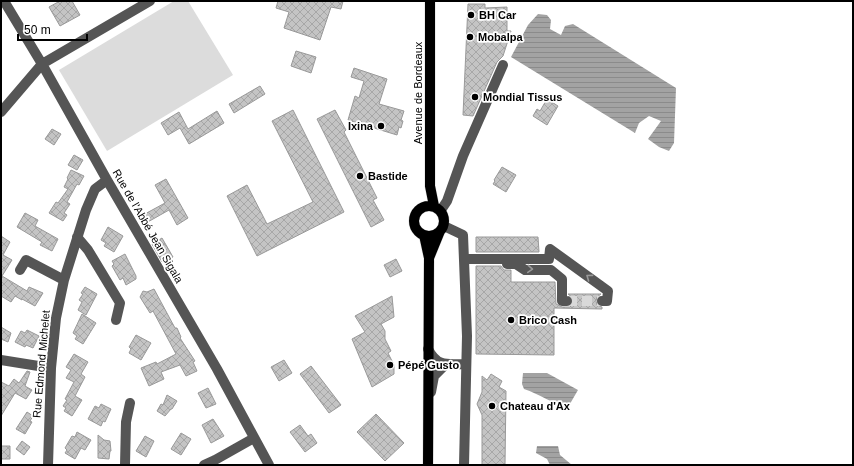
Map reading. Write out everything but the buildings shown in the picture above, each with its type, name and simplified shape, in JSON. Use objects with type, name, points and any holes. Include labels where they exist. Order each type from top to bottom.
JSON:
[{"type":"main road","name":"Avenue de Bordeaux","points":[[429,258],[442,228],[444,217],[437,208],[430,186],[430,1]]},
{"type":"main road","name":"Avenue de Bordeaux","points":[[428,465],[429,258],[424,235],[417,231],[414,224],[414,216],[430,186]]},
{"type":"main road","points":[[419,209],[426,206],[437,208]]},
{"type":"main road","points":[[424,235],[433,236],[442,228]]},
{"type":"street","points":[[1,112],[42,64],[150,1]]},
{"type":"street","name":"Rue de l'Abbé Jean Sigala","points":[[4,6],[42,64],[107,180],[217,369],[269,465]]},
{"type":"street","points":[[437,208],[447,201],[463,156],[503,65]]},
{"type":"street","name":"Rue Edmond Michelet","points":[[48,465],[51,368],[56,318],[64,280],[77,237],[95,189],[107,180]]},
{"type":"street","points":[[442,228],[463,235],[465,261],[466,364],[464,465]]},
{"type":"street","points":[[77,237],[88,250],[120,303],[116,320]]},
{"type":"street","points":[[465,261],[549,259],[550,249],[608,291],[607,301],[602,301]]},
{"type":"street","points":[[20,270],[26,260],[64,280]]},
{"type":"street","points":[[465,261],[516,264],[525,270],[551,270],[562,279],[562,301],[567,301]]},
{"type":"street","points":[[428,349],[432,357],[438,362],[446,364],[466,364]]},
{"type":"street","points":[[1,360],[51,368]]},
{"type":"street","points":[[428,408],[434,376],[446,364]]},
{"type":"street","points":[[125,465],[126,422],[130,403]]},
{"type":"street","points":[[204,465],[254,438]]},
{"type":"shaded area","points":[[174,1],[188,1],[233,75],[107,151],[59,70]]},
{"type":"shaded area","points":[[538,14],[547,15],[551,20],[550,29],[561,35],[565,26],[573,24],[676,88],[674,143],[669,151],[659,147],[648,139],[661,121],[649,116],[639,123],[635,133],[511,57],[528,25]]},
{"type":"shaded area","points":[[523,373],[547,373],[578,390],[567,409],[524,389],[522,384]]},
{"type":"shaded area","points":[[537,446],[558,446],[560,455],[572,465],[550,465],[547,459],[536,453]]},
{"type":"tunnel","points":[[567,301],[602,301]]},
{"type":"place","name":"BH Car","points":[[471,15]]},
{"type":"place","name":"Mobalpa","points":[[470,37]]},
{"type":"place","name":"Mondial Tissus","points":[[475,97]]},
{"type":"place","name":"Ixina","points":[[381,126]]},
{"type":"place","name":"Bastide","points":[[360,176]]},
{"type":"place","name":"Brico Cash","points":[[511,320]]},
{"type":"place","name":"Pépé Gusto","points":[[390,365]]},
{"type":"place","name":"Chateau d'Ax","points":[[492,406]]}]
